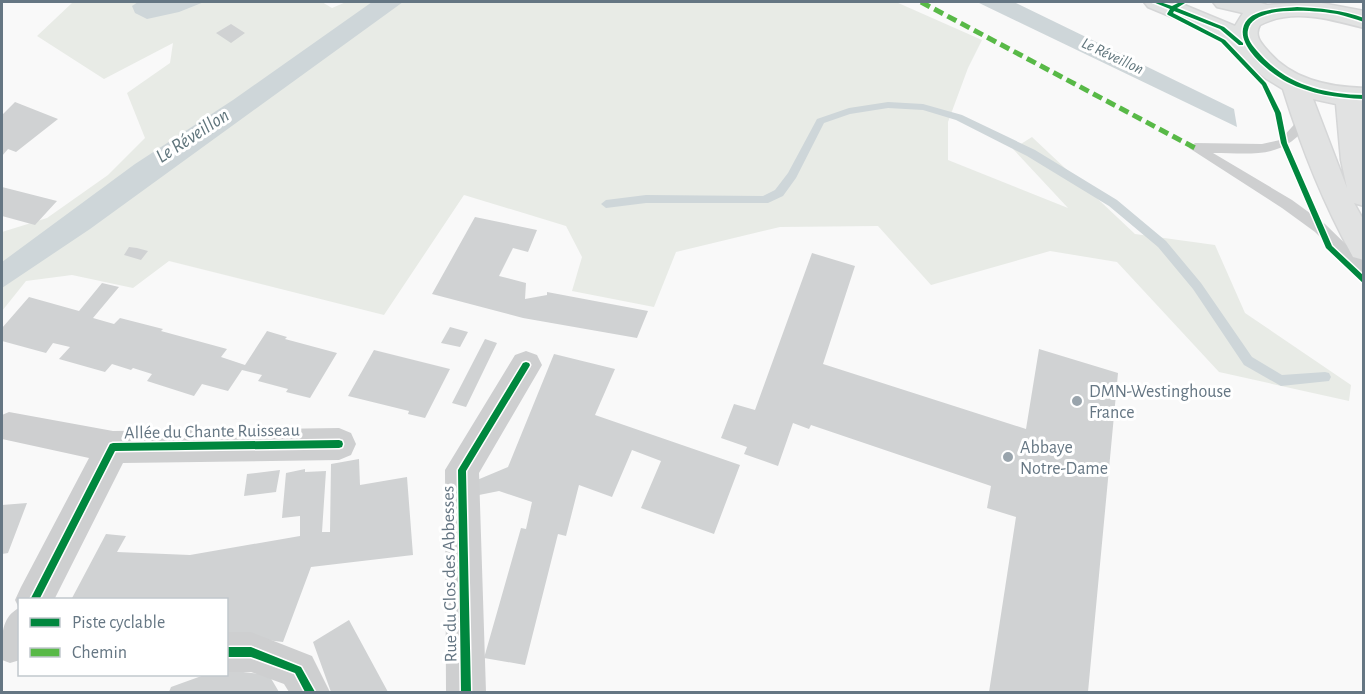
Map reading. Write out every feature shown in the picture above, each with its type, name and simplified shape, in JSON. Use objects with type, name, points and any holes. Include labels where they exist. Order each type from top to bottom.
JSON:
[{"type":"main road","points":[[1156,2],[1222,28],[1274,72],[1295,84],[1322,93],[1356,98],[1355,137],[1360,185]]},
{"type":"main road","points":[[1225,2],[1258,9],[1281,3],[1310,3],[1331,7],[1364,20]]},
{"type":"main road","points":[[1258,9],[1248,18],[1245,30],[1248,44],[1258,58]]},
{"type":"main road","points":[[1295,84],[1293,133],[1320,158],[1344,217],[1364,248]]},
{"type":"street","name":"Rue du Clos des Abbesses","points":[[466,693],[462,470],[526,365]]},
{"type":"street","name":"Allée du Chante Ruisseau","points":[[9,427],[113,447],[339,444]]},
{"type":"street","name":"Allée du Chante Ruisseau","points":[[34,598],[113,447]]},
{"type":"street","points":[[228,652],[251,652],[297,670],[309,693]]},
{"type":"lane","points":[[1293,133],[1262,149],[1195,148],[1287,204],[1320,228],[1364,271]]},
{"type":"shaded area","points":[[73,2],[322,2],[332,8],[346,2],[896,2],[982,40],[968,68],[948,122],[948,160],[1068,208],[1013,149],[1032,137],[1135,234],[1215,245],[1245,313],[1351,385],[1349,401],[1219,372],[1117,262],[1050,251],[931,285],[878,226],[780,227],[676,252],[654,307],[572,291],[582,257],[566,226],[464,195],[384,315],[169,261],[133,288],[72,275],[26,281],[2,311],[2,232],[47,218],[108,175],[145,138],[127,93],[170,63],[173,43],[104,79],[37,36]]},
{"type":"water","points":[[138,2],[204,2],[179,12],[147,19],[135,13],[132,6]]},
{"type":"water","name":"Le Réveillon","points":[[372,2],[403,2],[90,229],[2,288],[2,262],[135,164],[233,100]]},
{"type":"water","name":"Le Réveillon","points":[[977,2],[1014,2],[1234,109],[1237,127]]},
{"type":"building","points":[[231,24],[245,33],[231,43],[216,33]]},
{"type":"building","points":[[15,102],[58,119],[16,152],[8,149],[2,156],[2,115]]},
{"type":"building","points":[[2,187],[57,201],[35,225],[2,216]]},
{"type":"building","points":[[475,217],[537,230],[528,252],[513,248],[499,276],[526,283],[525,299],[547,295],[547,292],[648,311],[637,338],[523,318],[432,294]]},
{"type":"building","points":[[129,247],[148,251],[141,260],[124,255]]},
{"type":"building","name":"Abbaye Notre-Dame","points":[[812,253],[855,266],[823,364],[1026,429],[1039,349],[1118,373],[1088,692],[989,692],[1016,517],[987,508],[991,486],[811,425],[809,429],[793,423],[778,466],[744,454],[747,447],[721,438],[734,404],[755,410]]},
{"type":"building","points":[[102,283],[119,287],[93,318],[114,324],[120,318],[163,329],[161,331],[227,349],[221,357],[245,365],[267,331],[287,337],[285,339],[337,353],[310,398],[258,381],[262,375],[242,370],[228,391],[202,384],[194,396],[147,381],[152,374],[133,368],[131,370],[112,364],[105,372],[59,359],[70,347],[53,343],[46,353],[2,341],[2,328],[29,297],[79,311]]},
{"type":"building","points":[[450,327],[468,332],[460,347],[441,343]]},
{"type":"building","points":[[485,339],[497,343],[466,407],[452,403]]},
{"type":"building","points":[[374,350],[450,369],[425,418],[408,414],[409,411],[348,396]]},
{"type":"building","points":[[554,354],[615,369],[595,415],[740,465],[714,534],[641,508],[661,461],[632,450],[612,497],[579,485],[566,536],[558,534],[525,665],[484,658],[521,528],[526,529],[532,502],[499,491],[479,495],[477,480],[508,467]]},
{"type":"building","points":[[359,459],[360,485],[407,477],[413,555],[311,567],[283,642],[228,635],[228,598],[72,598],[106,534],[126,536],[117,552],[190,555],[300,536],[300,516],[282,518],[286,473],[305,469],[305,472],[326,471],[322,532],[330,532],[331,464]]},
{"type":"building","points":[[280,470],[276,492],[244,496],[247,474]]},
{"type":"building","points":[[27,503],[8,553],[2,554],[2,505]]},
{"type":"building","points":[[349,620],[388,692],[331,692],[313,642]]},
{"type":"building","points":[[228,670],[269,675],[279,692],[169,692],[171,687],[201,676],[228,676]]},
{"type":"waterway","points":[[606,204],[646,199],[764,200],[779,193],[792,175],[820,121],[849,111],[888,105],[923,107],[959,117],[1031,153],[1113,203],[1162,244],[1197,286],[1248,361],[1281,381],[1325,377]]},
{"type":"marked path","points":[[921,2],[1195,148]]},
{"type":"cycle path","points":[[1156,2],[1222,28],[1241,44]]},
{"type":"cycle path","points":[[1183,2],[1173,8],[1170,14],[1223,41],[1264,84],[1278,113],[1284,143],[1329,248],[1364,281]]},
{"type":"cycle path","points":[[1364,20],[1335,12],[1278,10],[1250,20],[1245,29],[1251,48],[1274,72],[1317,92],[1364,97]]},
{"type":"cycle path","points":[[466,692],[462,470],[526,365]]},
{"type":"cycle path","points":[[35,598],[113,447],[339,444]]},
{"type":"cycle path","points":[[228,652],[251,652],[298,670],[310,692]]},
{"type":"place","name":"DMN-Westinghouse France","points":[[1077,401]]},
{"type":"place","name":"Abbaye Notre-Dame","points":[[1008,457]]}]
